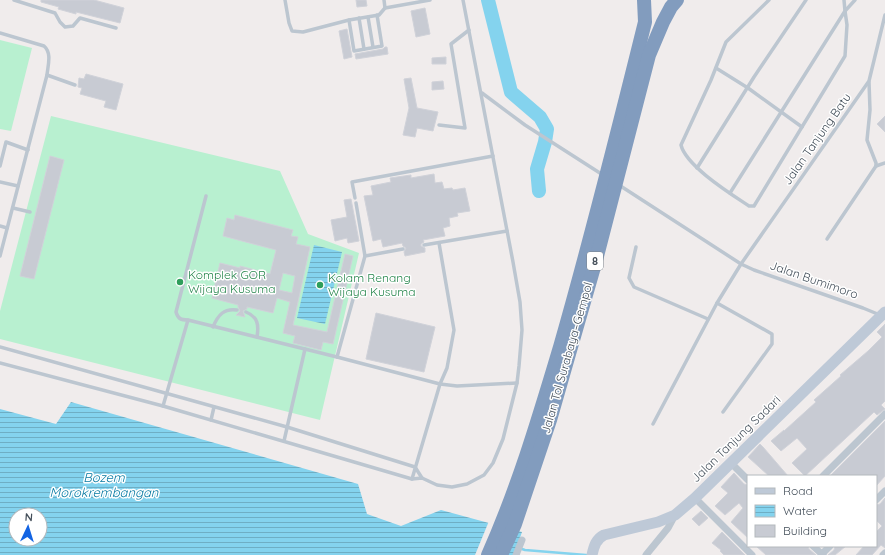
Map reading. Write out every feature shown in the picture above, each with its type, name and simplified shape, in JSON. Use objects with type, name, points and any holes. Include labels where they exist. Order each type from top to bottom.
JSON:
[{"type":"highway","name":"Jalan Tol Surabaya–Gempol","points":[[501,555],[509,522],[586,255],[645,22],[644,0]]},
{"type":"highway","name":"Jalan Tol Surabaya–Gempol","points":[[488,555],[509,522],[554,405],[596,260],[650,55],[663,22],[677,0]]},
{"type":"street","name":"Jalan Tanjung Sadari","points":[[592,553],[595,544],[600,537],[658,522],[675,514],[695,498],[883,314]]},
{"type":"street","points":[[824,475],[885,414]]},
{"type":"street","points":[[731,463],[747,479]]},
{"type":"street","points":[[877,499],[885,491]]},
{"type":"street","points":[[695,498],[752,555]]},
{"type":"street","points":[[646,555],[668,528],[675,514]]},
{"type":"street","points":[[815,547],[822,555],[829,547]]},
{"type":"lane","points":[[14,0],[56,13],[60,22],[65,27],[73,26],[80,18],[116,28]]},
{"type":"lane","points":[[285,0],[292,31],[303,32],[349,20],[377,15],[385,8],[430,0]]},
{"type":"lane","points":[[384,0],[385,8]]},
{"type":"lane","points":[[0,364],[163,406],[412,479],[422,478],[437,485],[452,486],[467,484],[484,475],[493,463],[503,439],[517,383],[522,330],[520,302],[492,156],[482,93],[463,0]]},
{"type":"lane","points":[[769,0],[726,42],[716,68],[681,145],[682,150],[697,168],[749,206],[754,206],[846,56],[847,25],[844,0]]},
{"type":"lane","points":[[697,168],[806,0]]},
{"type":"lane","points":[[730,192],[855,0]]},
{"type":"lane","name":"Jalan Tanjung Batu","points":[[653,424],[717,303],[742,264],[869,81],[884,24],[885,14]]},
{"type":"lane","points":[[349,20],[354,51],[382,46],[377,15]]},
{"type":"lane","points":[[368,17],[372,47]]},
{"type":"lane","points":[[359,18],[364,49]]},
{"type":"lane","points":[[439,125],[465,128],[451,44],[470,30]]},
{"type":"lane","points":[[0,33],[44,46],[48,50],[49,56],[47,76],[0,256]]},
{"type":"lane","points":[[716,68],[748,88],[802,127]]},
{"type":"lane","points":[[47,76],[75,85]]},
{"type":"lane","points":[[869,81],[870,110],[867,140],[876,166]]},
{"type":"lane","name":"Jalan Bumimoro","points":[[482,93],[525,125],[742,264],[754,270],[883,314]]},
{"type":"lane","points":[[0,141],[28,150]]},
{"type":"lane","points":[[0,166],[6,142]]},
{"type":"lane","points":[[355,198],[352,182],[492,156]]},
{"type":"lane","points":[[827,239],[876,166],[885,163]]},
{"type":"lane","points":[[0,182],[18,186]]},
{"type":"lane","points":[[206,196],[176,312],[181,320],[188,320],[257,337],[440,384],[457,386],[517,383]]},
{"type":"lane","points":[[337,357],[365,256],[356,203]]},
{"type":"lane","points":[[13,208],[30,212]]},
{"type":"lane","points":[[0,226],[7,228]]},
{"type":"lane","points":[[424,245],[507,231]]},
{"type":"lane","points":[[412,479],[440,384],[447,368],[454,330],[439,242]]},
{"type":"lane","points":[[636,247],[629,278],[634,287],[708,319]]},
{"type":"lane","points":[[365,256],[403,249]]},
{"type":"lane","points":[[717,303],[772,334],[773,341],[723,412]]},
{"type":"lane","points":[[213,327],[217,317],[224,311],[230,309],[237,310]]},
{"type":"lane","points":[[246,312],[256,318],[258,326],[257,337]]},
{"type":"lane","points":[[163,406],[188,320]]},
{"type":"lane","points":[[0,347],[287,427],[415,466],[422,478]]},
{"type":"lane","points":[[284,441],[305,349]]},
{"type":"lane","points":[[211,420],[214,407]]},
{"type":"green space","points":[[0,40],[32,48],[11,131],[0,129]]},
{"type":"green space","name":"Komplek GOR Wijaya Kusuma","points":[[51,116],[280,171],[308,234],[359,253],[320,420],[0,339],[0,311]]},
{"type":"water","name":"Kolam Renang Wijaya Kusuma","points":[[314,245],[342,252],[325,324],[297,318]]},
{"type":"water","name":"Bozem Morokrembangan","points":[[71,402],[358,484],[367,514],[401,526],[441,510],[522,532],[514,555],[0,555],[0,409],[56,424]]},
{"type":"pier","points":[[489,521],[497,523],[506,555],[475,555]]},
{"type":"building","points":[[41,0],[94,0],[124,8],[120,23],[58,9],[59,7],[41,2]]},
{"type":"building","points":[[356,0],[366,0],[367,6],[357,7]]},
{"type":"building","points":[[425,8],[430,34],[416,37],[411,11]]},
{"type":"building","points":[[347,29],[352,57],[344,59],[339,31]]},
{"type":"building","points":[[387,47],[388,54],[356,59],[355,54],[383,49]]},
{"type":"building","points":[[446,57],[446,64],[432,64],[432,58]]},
{"type":"building","points":[[86,74],[123,84],[116,110],[104,107],[106,101],[80,94],[82,88],[78,87],[79,78],[84,79]]},
{"type":"building","points":[[411,78],[417,108],[438,112],[433,131],[417,128],[415,137],[403,135],[409,108],[404,79]]},
{"type":"building","points":[[443,81],[444,89],[432,90],[432,82]]},
{"type":"building","points":[[885,116],[885,132],[877,124]]},
{"type":"building","points":[[50,156],[64,160],[34,279],[20,276]]},
{"type":"building","points":[[434,174],[435,183],[442,182],[444,189],[452,188],[453,190],[465,188],[470,211],[457,213],[458,216],[449,218],[450,226],[443,228],[445,236],[423,240],[424,242],[421,246],[425,248],[425,252],[405,256],[404,252],[406,248],[402,243],[383,247],[381,239],[373,241],[364,196],[373,195],[371,186],[391,182],[390,178],[411,175],[411,178]]},
{"type":"building","points":[[351,199],[359,241],[348,243],[347,238],[335,241],[331,220],[347,217],[344,200]]},
{"type":"building","points":[[235,215],[293,230],[291,236],[298,237],[296,244],[310,247],[293,325],[327,332],[345,254],[353,256],[333,344],[323,342],[321,350],[293,343],[295,336],[283,333],[290,302],[277,298],[273,313],[247,307],[247,309],[243,311],[245,317],[236,315],[240,311],[238,305],[212,298],[220,263],[240,268],[240,266],[270,274],[276,250],[223,236],[227,218],[234,220]],"holes":[[[283,273],[295,276],[292,293],[279,290]]]},
{"type":"building","points":[[376,313],[435,327],[424,372],[366,359]]},
{"type":"building","points":[[885,324],[885,401],[881,405],[885,409],[877,415],[874,412],[806,475],[804,475],[792,463],[807,449],[797,438],[781,451],[771,441],[816,402],[814,400],[882,337],[877,332]]},
{"type":"building","points":[[885,421],[885,476],[877,485],[877,475],[831,475]]},
{"type":"building","points":[[760,444],[787,475],[768,475],[748,457]]},
{"type":"building","points":[[734,473],[744,484],[747,485],[747,537],[731,522],[743,508],[739,503],[725,515],[715,506],[728,493],[721,487]]},
{"type":"building","points":[[885,498],[885,548],[881,545],[872,555],[856,555],[863,547],[877,547],[877,531],[882,526],[877,521],[877,505],[880,504]]},
{"type":"building","points":[[701,511],[708,518],[699,526],[692,519]]},
{"type":"building","points":[[722,532],[745,555],[724,555],[720,551],[721,550],[712,543]]},
{"type":"building","points":[[757,547],[808,547],[816,555],[766,555]]},
{"type":"building","points":[[835,547],[845,547],[835,555],[828,555],[834,550]]},
{"type":"waterway","points":[[488,0],[511,92],[540,117],[547,129],[545,142],[537,169],[539,191]]},
{"type":"waterway","points":[[519,548],[525,550],[586,555]]},
{"type":"place","name":"Komplek GOR Wijaya Kusuma","points":[[180,282]]},
{"type":"place","name":"Kolam Renang Wijaya Kusuma","points":[[320,285]]}]
